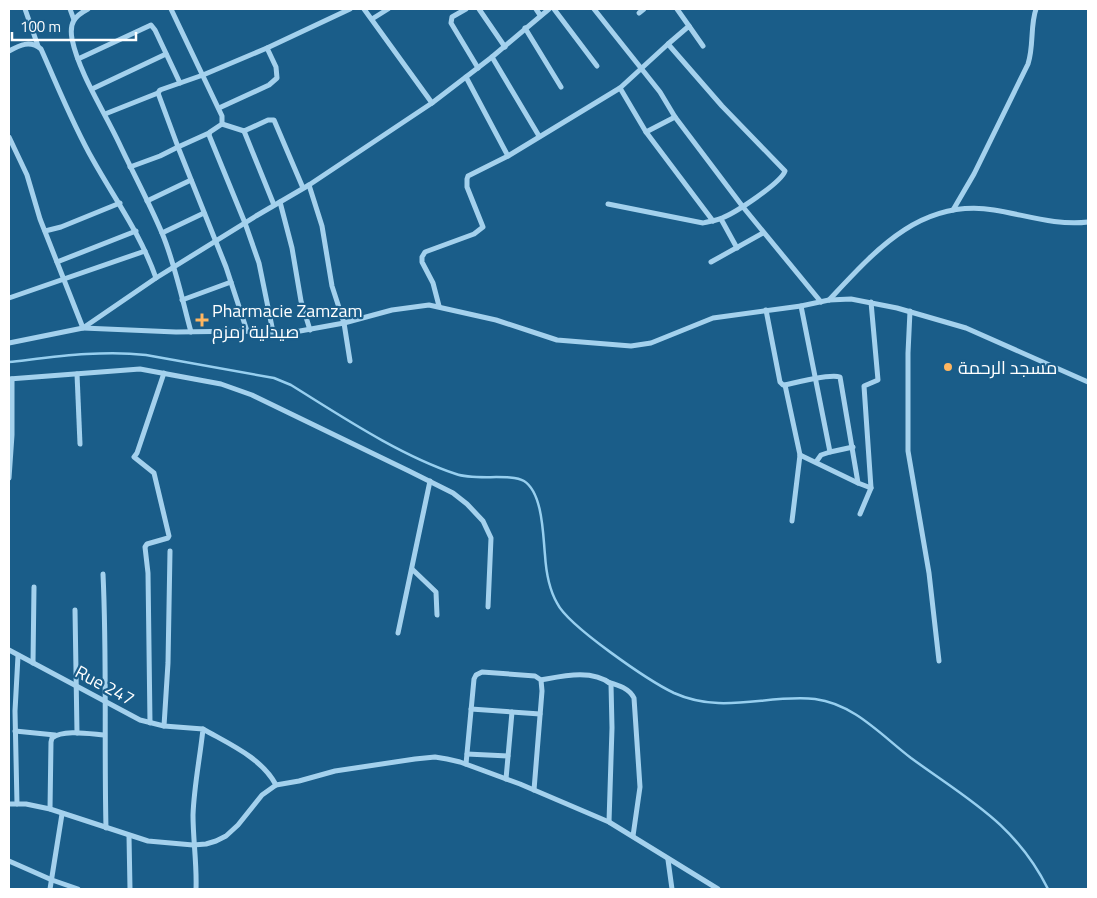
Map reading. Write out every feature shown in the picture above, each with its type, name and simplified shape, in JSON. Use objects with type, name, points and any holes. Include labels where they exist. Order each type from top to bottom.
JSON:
[{"type":"street","points":[[25,9],[38,47],[93,160],[136,231],[156,278]]},
{"type":"street","points":[[70,9],[74,20]]},
{"type":"street","points":[[88,9],[75,17],[72,27],[72,37],[78,59],[162,233],[174,268],[190,332]]},
{"type":"street","points":[[130,167],[160,156],[209,133],[222,124],[220,108],[182,35],[171,9]]},
{"type":"street","points":[[105,114],[267,48],[350,9]]},
{"type":"street","points":[[364,9],[432,103]]},
{"type":"street","points":[[372,19],[388,9]]},
{"type":"street","points":[[466,9],[452,17],[451,23],[478,68]]},
{"type":"street","points":[[479,9],[504,47]]},
{"type":"street","points":[[536,9],[540,15]]},
{"type":"street","points":[[83,328],[156,278],[309,185],[432,103],[492,57],[549,9]]},
{"type":"street","points":[[554,9],[597,66]]},
{"type":"street","points":[[594,9],[660,92],[675,117],[763,233],[821,302]]},
{"type":"street","points":[[639,14],[644,9]]},
{"type":"street","points":[[677,9],[703,46]]},
{"type":"street","points":[[953,210],[974,174],[1028,64],[1032,45],[1033,16],[1036,9]]},
{"type":"street","points":[[78,59],[151,25],[180,83]]},
{"type":"street","points":[[439,306],[433,283],[422,262],[422,255],[425,252],[481,230],[482,224],[469,192],[467,178],[508,156],[620,88],[689,26]]},
{"type":"street","points":[[525,28],[561,87]]},
{"type":"street","points":[[9,51],[28,43],[38,47]]},
{"type":"street","points":[[608,204],[703,222],[713,221],[721,219],[743,207],[780,178],[785,171],[722,106],[668,44]]},
{"type":"street","points":[[220,108],[269,85],[277,78],[276,67],[267,48]]},
{"type":"street","points":[[92,89],[166,54]]},
{"type":"street","points":[[492,57],[539,136]]},
{"type":"street","points":[[466,77],[508,156]]},
{"type":"street","points":[[620,88],[646,132],[713,221]]},
{"type":"street","points":[[158,93],[216,241],[247,331]]},
{"type":"street","points":[[646,132],[675,117]]},
{"type":"street","points":[[222,124],[244,131],[271,119],[274,120],[303,188]]},
{"type":"street","points":[[244,131],[274,205]]},
{"type":"street","points":[[209,133],[259,263],[273,332]]},
{"type":"street","points":[[9,137],[27,175],[45,231],[83,328]]},
{"type":"street","points":[[147,201],[191,180]]},
{"type":"street","points":[[309,185],[322,226],[332,286],[344,323],[350,361]]},
{"type":"street","points":[[280,202],[292,248],[301,301],[310,330]]},
{"type":"street","points":[[45,231],[61,227],[120,203]]},
{"type":"street","points":[[829,300],[888,240],[919,222],[953,210],[982,208],[1063,222],[1088,222]]},
{"type":"street","points":[[162,233],[204,213]]},
{"type":"street","points":[[721,219],[737,248]]},
{"type":"street","points":[[57,262],[136,231]]},
{"type":"street","points":[[712,262],[763,233]]},
{"type":"street","points":[[9,298],[145,251]]},
{"type":"street","points":[[182,300],[231,282]]},
{"type":"street","points":[[9,343],[83,328],[190,332],[310,330],[418,305],[439,306],[515,325],[557,340],[631,346],[651,343],[713,318],[801,306],[829,300],[851,300],[871,302],[910,311],[984,334],[1088,382]]},
{"type":"street","points":[[860,514],[871,488],[864,386],[878,380],[871,302]]},
{"type":"street","points":[[801,306],[830,452]]},
{"type":"street","points":[[766,310],[780,382],[785,385],[791,404],[800,455],[792,521]]},
{"type":"street","points":[[910,311],[908,450],[929,573],[939,661]]},
{"type":"street","points":[[9,478],[12,435],[10,379],[140,370],[221,384],[252,395],[430,481],[453,493],[467,504],[483,521],[491,538],[488,607]]},
{"type":"street","points":[[150,723],[148,573],[145,547],[147,544],[168,538],[168,536],[154,472],[134,457],[138,453],[164,373]]},
{"type":"street","points":[[77,374],[80,444]]},
{"type":"street","points":[[785,385],[840,377],[858,483]]},
{"type":"street","points":[[816,462],[821,455],[853,447]]},
{"type":"street","points":[[800,455],[871,488]]},
{"type":"street","points":[[398,633],[430,481]]},
{"type":"street","points":[[164,726],[168,663],[170,551]]},
{"type":"street","points":[[412,569],[436,592],[437,615]]},
{"type":"street","points":[[102,574],[106,641],[104,702],[106,828]]},
{"type":"street","points":[[33,663],[34,588]]},
{"type":"street","points":[[75,610],[78,686],[77,733]]},
{"type":"street","name":"Rue 247","points":[[9,650],[140,720],[164,726],[203,729]]},
{"type":"street","points":[[17,804],[15,731],[18,656]]},
{"type":"street","points":[[466,764],[474,679],[479,673],[531,675],[541,680],[568,676],[589,676],[597,677],[623,687],[634,698],[640,787],[633,836]]},
{"type":"street","points":[[534,790],[542,691],[541,680]]},
{"type":"street","points":[[608,682],[611,684],[612,697],[609,822]]},
{"type":"street","points":[[471,710],[540,714]]},
{"type":"street","points":[[506,779],[512,712]]},
{"type":"street","points":[[196,889],[193,845],[194,800],[203,729],[262,766],[271,774],[276,785]]},
{"type":"street","points":[[15,731],[56,735],[77,733],[104,735]]},
{"type":"street","points":[[50,809],[51,742],[56,735]]},
{"type":"street","points":[[467,754],[508,756]]},
{"type":"street","points":[[9,804],[50,809],[148,841],[193,845],[216,841],[226,836],[238,825],[262,795],[276,785],[335,770],[415,759],[447,758],[534,790],[609,822],[718,889]]},
{"type":"street","points":[[50,889],[62,814]]},
{"type":"street","points":[[129,836],[130,889]]},
{"type":"street","points":[[668,860],[672,889]]},
{"type":"street","points":[[9,861],[78,889]]},
{"type":"waterway","points":[[9,362],[112,353],[146,355],[274,378],[291,385],[392,446],[435,466],[464,476],[510,478],[524,481],[535,495],[541,515],[547,574],[554,598],[564,613],[592,638],[662,687],[692,699],[710,703],[797,698],[815,699],[829,702],[855,714],[911,758],[970,800],[1005,829],[1021,846],[1048,889]]},
{"type":"place","name":"Pharmacie Zamzam صيدلية زمزم","points":[[202,320]]},
{"type":"place","name":"مسجد الرحمة","points":[[948,367]]}]
